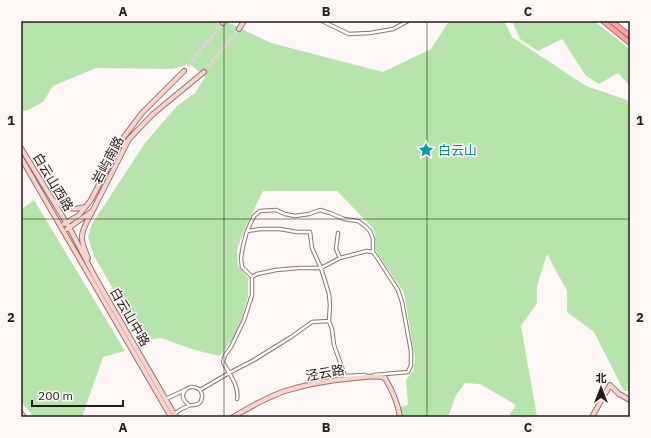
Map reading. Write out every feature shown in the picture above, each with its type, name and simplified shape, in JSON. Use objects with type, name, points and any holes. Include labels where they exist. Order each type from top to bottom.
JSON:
[{"type":"main road","points":[[239,29],[244,21]]},
{"type":"main road","points":[[602,21],[630,42]]},
{"type":"main road","points":[[611,21],[630,36]]},
{"type":"main road","name":"岩屿南路","points":[[60,226],[79,215],[92,200],[130,129],[142,113],[184,71]]},
{"type":"main road","name":"岩屿南路","points":[[63,231],[93,210],[130,139],[153,114],[204,72]]},
{"type":"main road","name":"白云山西路","points":[[21,148],[68,227]]},
{"type":"main road","name":"白云山西路","points":[[21,158],[63,231]]},
{"type":"main road","points":[[51,199],[68,209],[79,209],[86,207]]},
{"type":"main road","points":[[93,210],[84,228],[82,242],[95,276]]},
{"type":"main road","name":"白云山中路","points":[[68,227],[174,416]]},
{"type":"main road","name":"白云山中路","points":[[63,231],[174,416]]},
{"type":"main road","name":"泾云路","points":[[233,417],[258,403],[285,391],[345,377],[379,376],[385,378],[400,417]]},
{"type":"main road","points":[[592,417],[610,384],[619,394],[630,400]]},
{"type":"main road","points":[[21,413],[24,417]]},
{"type":"street","points":[[322,21],[349,34],[393,29],[408,21]]},
{"type":"street","points":[[237,399],[238,394],[236,386],[223,362],[225,355],[231,347],[244,320],[252,295],[252,277],[242,267],[242,246],[247,231],[254,216],[260,211],[276,210],[295,216],[309,214],[320,210],[344,219],[358,221],[370,231],[373,240],[373,252],[398,290],[402,302],[411,351],[411,365],[408,372],[345,377],[334,345],[332,329],[329,321],[329,294],[321,268],[312,248],[310,232],[297,232],[280,229],[247,231]]},
{"type":"street","points":[[338,233],[336,249],[340,258]]},
{"type":"street","points":[[252,277],[256,274],[276,270],[321,268],[340,258],[367,251],[373,252]]},
{"type":"street","points":[[200,390],[254,360],[312,322],[329,321]]},
{"type":"street","points":[[166,400],[188,388],[194,387],[200,390],[202,396],[196,405],[189,405],[174,416]]},
{"type":"street","points":[[186,389],[183,398],[189,405]]},
{"type":"green space","points":[[21,21],[225,21],[271,43],[383,72],[431,49],[449,21],[504,21],[512,37],[586,86],[630,101],[630,391],[624,391],[594,332],[567,312],[567,291],[547,254],[537,286],[537,303],[521,326],[537,417],[512,417],[510,414],[516,405],[480,384],[465,383],[456,395],[448,417],[401,417],[400,407],[408,405],[406,380],[413,371],[415,359],[404,293],[376,251],[375,233],[372,227],[337,191],[263,191],[237,249],[238,266],[248,278],[248,297],[235,335],[219,356],[195,350],[161,338],[143,341],[94,256],[88,237],[92,224],[145,143],[177,106],[195,93],[205,77],[190,64],[172,69],[96,68],[53,86],[43,102],[26,111],[21,110]]},
{"type":"green space","points":[[512,21],[594,21],[630,49],[630,86],[618,73],[599,84],[586,76],[562,39],[538,51],[520,39]]},
{"type":"green space","points":[[34,200],[125,351],[103,357],[82,417],[34,417],[21,402],[21,210]]},
{"type":"tunnel","points":[[184,71],[223,23]]},
{"type":"tunnel","points":[[204,72],[239,29]]},
{"type":"place","name":"白云山","points":[[426,150]]}]
